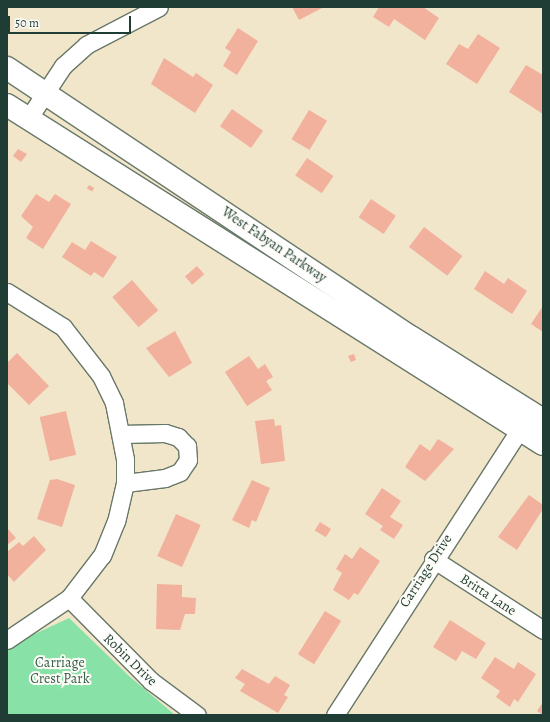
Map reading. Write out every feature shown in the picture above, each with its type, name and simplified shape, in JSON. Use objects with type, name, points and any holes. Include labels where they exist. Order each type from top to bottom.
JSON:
[{"type":"main road","name":"West Fabyan Parkway","points":[[7,68],[410,337],[543,420]]},
{"type":"main road","name":"West Fabyan Parkway","points":[[7,105],[543,444]]},
{"type":"street","points":[[28,119],[63,66],[86,45],[159,7]]},
{"type":"street","points":[[7,292],[63,327],[101,376],[114,403],[121,434],[124,483],[116,520],[102,555],[69,598],[7,640]]},
{"type":"street","name":"Carriage Drive","points":[[335,715],[433,560],[520,429]]},
{"type":"street","points":[[121,434],[165,433],[178,437],[187,446],[188,460],[180,472],[166,478],[124,483]]},
{"type":"street","name":"Britta Lane","points":[[433,560],[543,630]]},
{"type":"street","name":"Robin Drive","points":[[69,598],[151,682],[197,715]]},
{"type":"green space","name":"Carriage Crest Park","points":[[69,618],[129,676],[175,715],[7,715],[7,647]]},
{"type":"building","points":[[292,7],[324,7],[299,20]]},
{"type":"building","points":[[379,7],[423,7],[439,18],[425,40],[394,19],[389,27],[373,17]]},
{"type":"building","points":[[238,28],[258,41],[237,75],[223,66],[231,52],[225,48]]},
{"type":"building","points":[[478,34],[500,48],[477,84],[446,64],[459,44],[468,49]]},
{"type":"building","points":[[164,58],[193,77],[196,73],[213,85],[195,113],[151,84]]},
{"type":"building","points":[[526,65],[543,75],[543,114],[509,92]]},
{"type":"building","points":[[232,109],[263,131],[251,148],[220,126]]},
{"type":"building","points":[[309,110],[327,121],[309,150],[291,139]]},
{"type":"building","points":[[18,149],[27,154],[21,162],[13,156]]},
{"type":"building","points":[[307,158],[334,176],[322,193],[295,175]]},
{"type":"building","points":[[89,185],[94,188],[92,192],[87,188]]},
{"type":"building","points":[[36,194],[49,202],[55,194],[71,204],[43,249],[26,238],[33,227],[21,216]]},
{"type":"building","points":[[371,199],[396,216],[384,234],[359,217]]},
{"type":"building","points":[[424,227],[462,256],[447,276],[409,247]]},
{"type":"building","points":[[91,241],[117,257],[103,278],[94,272],[91,276],[62,257],[72,242],[85,250]]},
{"type":"building","points":[[197,266],[204,274],[192,285],[185,276]]},
{"type":"building","points":[[485,271],[504,284],[508,278],[527,291],[512,314],[474,289]]},
{"type":"building","points":[[132,280],[158,310],[139,327],[112,297]]},
{"type":"building","points":[[543,306],[543,332],[531,324]]},
{"type":"building","points":[[175,331],[192,363],[169,377],[146,348]]},
{"type":"building","points":[[17,353],[49,386],[29,405],[7,383],[7,363]]},
{"type":"building","points":[[354,354],[356,360],[351,362],[348,356]]},
{"type":"building","points":[[249,356],[258,369],[265,364],[273,377],[266,381],[272,390],[247,406],[225,372]]},
{"type":"building","points":[[66,411],[76,455],[50,461],[40,417]]},
{"type":"building","points":[[274,419],[275,426],[281,425],[285,461],[261,464],[255,421]]},
{"type":"building","points":[[438,439],[454,449],[425,481],[405,467],[420,444],[430,451]]},
{"type":"building","points":[[57,479],[75,485],[62,527],[37,519],[50,480]]},
{"type":"building","points":[[252,480],[270,488],[256,522],[252,520],[249,528],[232,520]]},
{"type":"building","points":[[382,488],[401,501],[390,517],[403,525],[394,539],[380,530],[383,526],[365,514]]},
{"type":"building","points":[[529,495],[543,505],[543,509],[517,550],[498,537]]},
{"type":"building","points":[[176,514],[201,525],[182,567],[157,556]]},
{"type":"building","points":[[320,522],[331,529],[326,537],[315,530]]},
{"type":"building","points":[[8,529],[16,538],[7,545],[7,530]]},
{"type":"building","points":[[34,536],[46,550],[14,582],[7,574],[7,552],[19,542],[23,546]]},
{"type":"building","points":[[360,547],[380,561],[358,595],[354,593],[349,600],[333,590],[342,573],[336,569],[345,554],[352,559]]},
{"type":"building","points":[[157,584],[182,585],[182,597],[196,598],[195,614],[185,614],[180,630],[156,629]]},
{"type":"building","points":[[325,611],[341,621],[314,664],[298,654]]},
{"type":"building","points":[[450,620],[486,643],[476,659],[462,651],[456,661],[433,647]]},
{"type":"building","points":[[495,657],[514,669],[518,662],[536,674],[518,702],[514,699],[510,707],[496,697],[500,691],[481,678]]},
{"type":"building","points":[[242,669],[269,684],[275,676],[290,685],[284,695],[288,697],[278,713],[240,691],[245,684],[235,678]]},
{"type":"building","points":[[543,702],[543,715],[537,711]]}]
